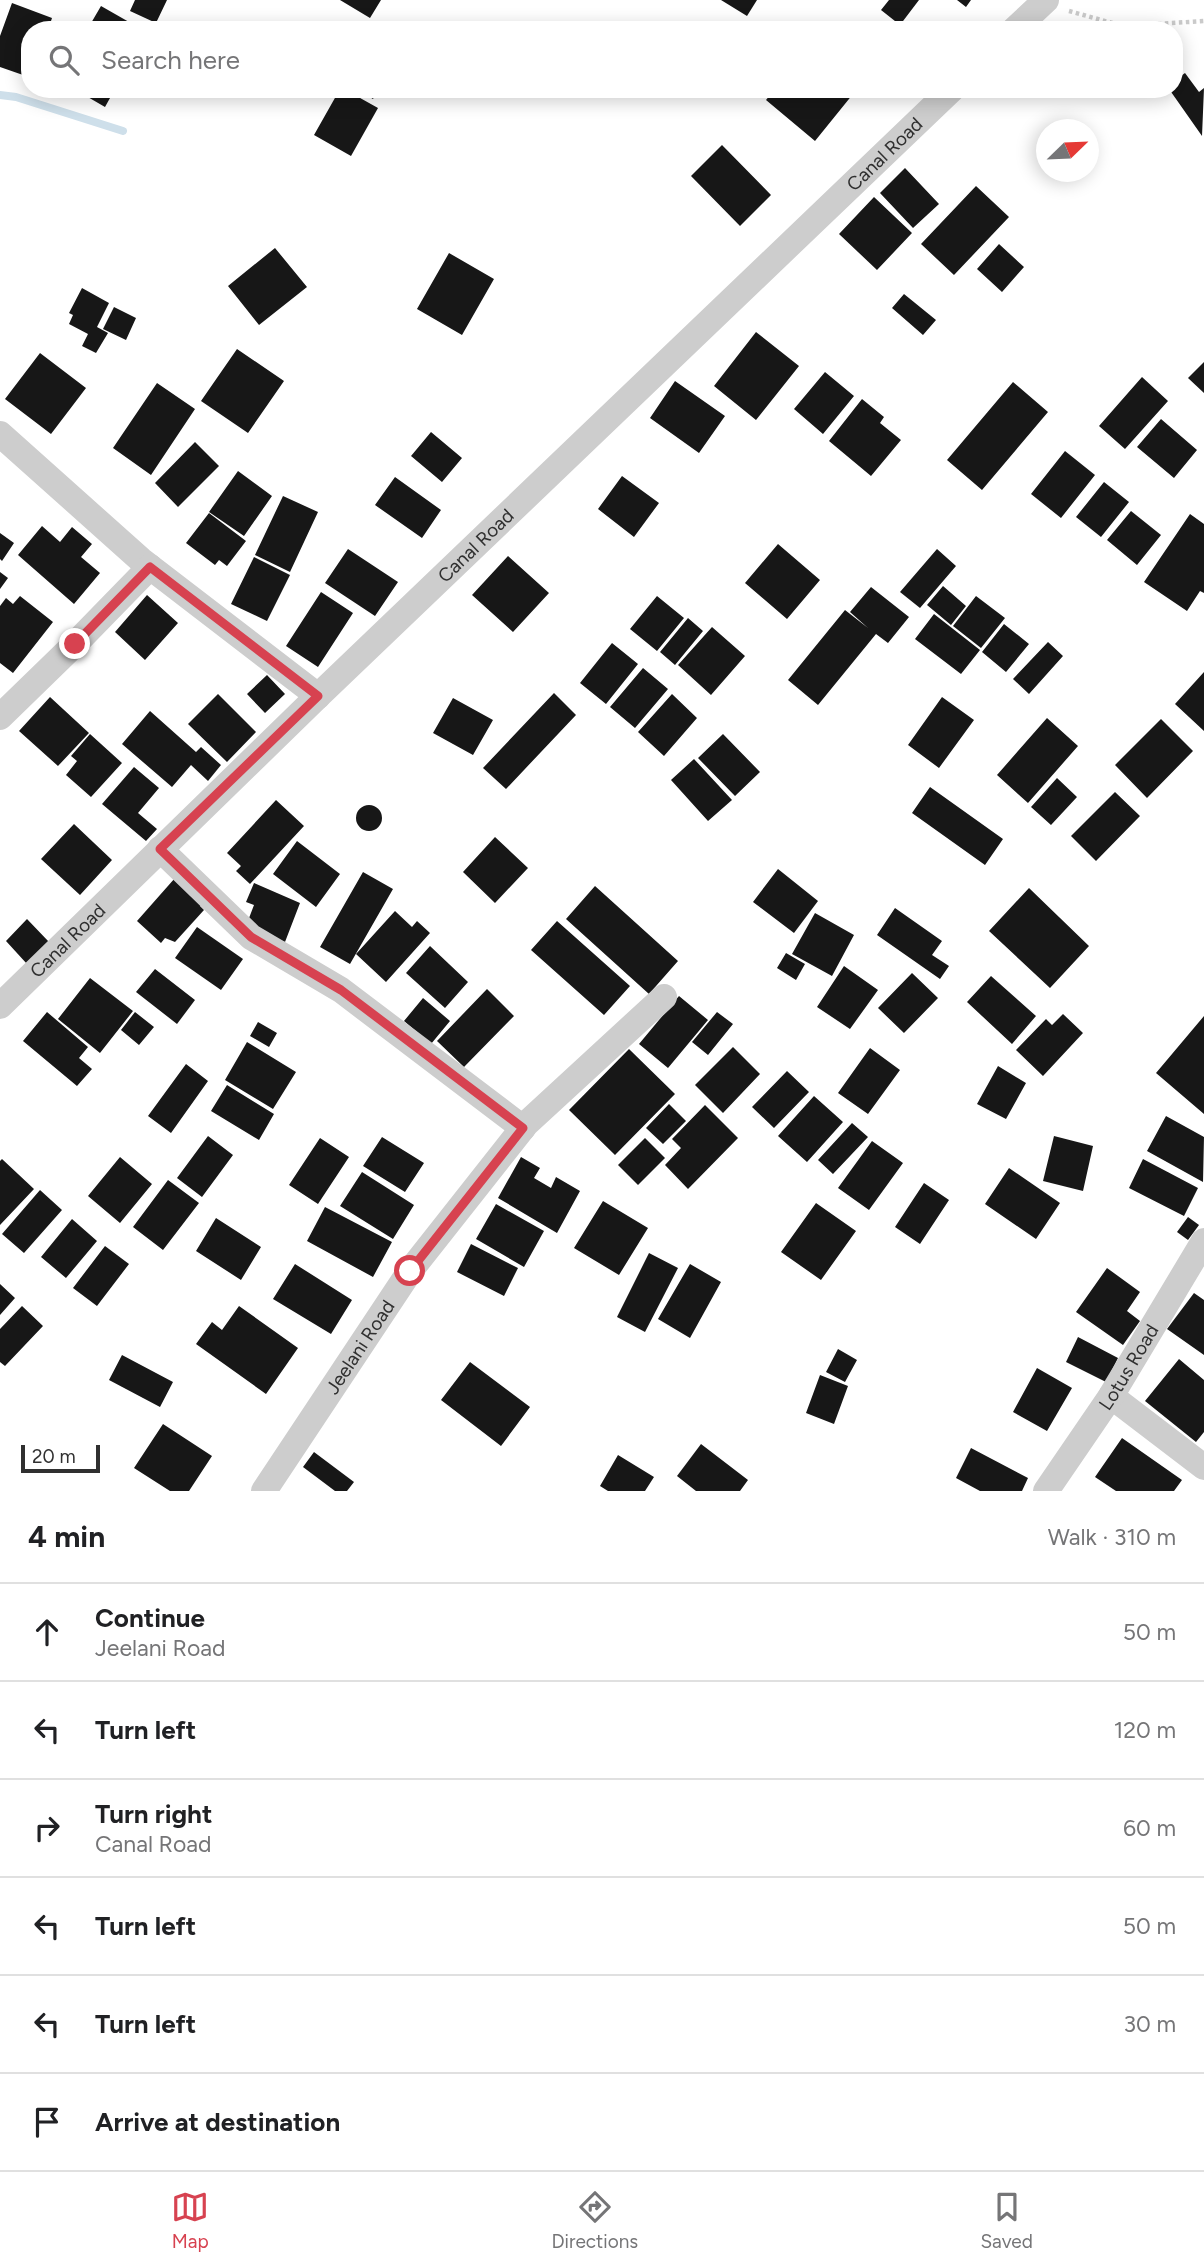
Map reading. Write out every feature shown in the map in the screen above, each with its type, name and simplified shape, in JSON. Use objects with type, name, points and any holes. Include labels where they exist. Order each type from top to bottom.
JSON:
[{"type":"street","points":[[1029,21],[1055,5]]},
{"type":"street","name":"Canal Road","points":[[0,1006],[318,696],[943,98]]},
{"type":"street","points":[[0,434],[150,567],[318,696]]},
{"type":"street","points":[[0,717],[150,567]]},
{"type":"street","points":[[160,849],[251,937],[341,990],[523,1128]]},
{"type":"street","name":"Jeelani Road","points":[[264,1491],[410,1271],[523,1128],[664,997]]},
{"type":"street","name":"Lotus Road","points":[[1046,1491],[1111,1396],[1204,1241]]},
{"type":"street","points":[[1111,1396],[1204,1467]]},
{"type":"path","points":[[1055,5],[1107,21]]},
{"type":"path","points":[[1183,22],[1204,21]]},
{"type":"building","points":[[135,0],[167,0],[157,21],[130,11]]},
{"type":"building","points":[[340,0],[381,0],[370,18]]},
{"type":"building","points":[[721,0],[757,0],[747,16]]},
{"type":"building","points":[[889,0],[919,0],[903,21],[895,21],[881,10]]},
{"type":"building","points":[[957,0],[971,0],[966,7]]},
{"type":"building","points":[[12,3],[52,18],[51,21],[21,21],[21,74],[0,67],[0,36]]},
{"type":"building","points":[[101,6],[127,21],[92,21]]},
{"type":"building","points":[[1185,73],[1199,92],[1204,88],[1202,136],[1175,98],[1183,98]]},
{"type":"building","points":[[90,98],[110,98],[105,107]]},
{"type":"building","points":[[335,98],[360,98],[378,108],[351,156],[314,135]]},
{"type":"building","points":[[768,98],[850,98],[815,141],[766,100]]},
{"type":"building","points":[[722,145],[771,195],[740,226],[691,176]]},
{"type":"building","points":[[905,168],[939,204],[913,228],[880,193]]},
{"type":"building","points":[[976,186],[1009,217],[954,275],[921,244]]},
{"type":"building","points":[[874,197],[912,233],[877,270],[839,234]]},
{"type":"building","points":[[999,244],[1024,267],[1002,292],[977,269]]},
{"type":"building","points":[[275,248],[307,287],[259,325],[228,286]]},
{"type":"building","points":[[449,253],[494,279],[462,335],[417,309]]},
{"type":"building","points":[[82,288],[109,303],[97,327],[108,333],[96,353],[82,346],[88,334],[69,324],[73,315],[69,313]]},
{"type":"building","points":[[904,294],[936,320],[923,335],[892,308]]},
{"type":"building","points":[[114,307],[136,318],[126,340],[103,329]]},
{"type":"building","points":[[756,332],[799,366],[756,420],[714,386]]},
{"type":"building","points":[[237,349],[284,381],[248,433],[201,401]]},
{"type":"building","points":[[40,353],[86,388],[51,434],[5,399]]},
{"type":"building","points":[[1204,362],[1204,393],[1188,378]]},
{"type":"building","points":[[825,372],[854,396],[823,434],[794,409]]},
{"type":"building","points":[[1142,377],[1168,401],[1125,449],[1099,426]]},
{"type":"building","points":[[675,381],[725,416],[699,453],[650,418]]},
{"type":"building","points":[[1013,382],[1048,412],[982,490],[947,460]]},
{"type":"building","points":[[157,383],[195,409],[151,475],[113,448]]},
{"type":"building","points":[[862,399],[884,417],[880,423],[901,440],[871,476],[829,441]]},
{"type":"building","points":[[1161,419],[1197,450],[1174,478],[1137,447]]},
{"type":"building","points":[[431,432],[462,458],[442,482],[411,456]]},
{"type":"building","points":[[195,442],[219,466],[178,507],[155,483]]},
{"type":"building","points":[[1065,451],[1095,475],[1061,518],[1031,494]]},
{"type":"building","points":[[238,471],[272,496],[244,536],[209,512]]},
{"type":"building","points":[[622,476],[659,503],[634,537],[598,509]]},
{"type":"building","points":[[395,477],[441,510],[422,538],[375,505]]},
{"type":"building","points":[[1104,482],[1129,502],[1101,537],[1076,517]]},
{"type":"building","points":[[283,496],[318,512],[290,572],[255,555]]},
{"type":"building","points":[[1131,511],[1161,535],[1137,565],[1107,540]]},
{"type":"building","points":[[209,513],[246,541],[227,566],[219,560],[215,565],[186,543]]},
{"type":"building","points":[[1190,514],[1204,524],[1204,593],[1200,591],[1187,611],[1144,582]]},
{"type":"building","points":[[42,526],[60,542],[72,527],[92,544],[81,557],[100,573],[74,604],[18,555]]},
{"type":"building","points":[[0,533],[14,543],[2,561],[0,559]]},
{"type":"building","points":[[778,544],[820,580],[787,619],[745,583]]},
{"type":"building","points":[[348,549],[398,582],[375,616],[325,583]]},
{"type":"building","points":[[937,549],[956,566],[920,608],[900,592]]},
{"type":"building","points":[[508,556],[549,593],[513,632],[472,595]]},
{"type":"building","points":[[254,557],[290,575],[267,621],[231,604]]},
{"type":"building","points":[[0,572],[8,578],[0,589]]},
{"type":"building","points":[[943,586],[966,606],[951,625],[927,605]]},
{"type":"building","points":[[871,587],[909,617],[888,643],[876,634],[818,705],[788,680],[845,610],[868,628],[850,612]]},
{"type":"building","points":[[321,592],[353,613],[318,667],[286,646]]},
{"type":"building","points":[[147,595],[178,623],[145,660],[115,632]]},
{"type":"building","points":[[20,596],[53,622],[13,673],[0,663],[0,606],[6,598],[13,604]]},
{"type":"building","points":[[657,596],[684,618],[657,651],[630,629]]},
{"type":"building","points":[[976,596],[1005,618],[981,648],[953,626]]},
{"type":"building","points":[[934,614],[980,650],[961,674],[915,639]]},
{"type":"building","points":[[688,618],[703,631],[675,665],[660,652]]},
{"type":"building","points":[[1004,624],[1029,644],[1006,672],[982,652]]},
{"type":"building","points":[[712,627],[745,656],[711,695],[678,665]]},
{"type":"building","points":[[1048,642],[1063,656],[1029,694],[1013,679]]},
{"type":"building","points":[[612,643],[638,664],[606,704],[580,683]]},
{"type":"building","points":[[643,668],[668,689],[635,728],[610,707]]},
{"type":"building","points":[[1204,672],[1204,731],[1175,704]]},
{"type":"building","points":[[267,675],[285,694],[265,713],[247,694]]},
{"type":"building","points":[[554,693],[576,715],[506,789],[483,768]]},
{"type":"building","points":[[218,694],[256,732],[227,762],[188,724]]},
{"type":"building","points":[[672,694],[697,718],[664,756],[638,732]]},
{"type":"building","points":[[50,697],[89,733],[58,766],[19,731]]},
{"type":"building","points":[[942,697],[974,720],[939,768],[908,745]]},
{"type":"building","points":[[453,698],[493,720],[473,755],[433,733]]},
{"type":"building","points":[[150,711],[196,752],[201,747],[221,765],[208,781],[191,765],[172,787],[122,744]]},
{"type":"building","points":[[1047,718],[1078,746],[1028,803],[997,775]]},
{"type":"building","points":[[1161,719],[1193,751],[1147,798],[1115,765]]},
{"type":"building","points":[[90,734],[122,763],[91,797],[66,775],[77,761],[71,756]]},
{"type":"building","points":[[723,734],[760,772],[735,796],[698,758]]},
{"type":"building","points":[[694,759],[732,800],[708,821],[671,780]]},
{"type":"building","points":[[134,767],[159,788],[138,813],[157,829],[146,841],[102,804]]},
{"type":"building","points":[[1057,778],[1077,797],[1051,825],[1031,807]]},
{"type":"building","points":[[930,787],[1003,839],[985,865],[912,813]]},
{"type":"building","points":[[1115,792],[1140,816],[1096,861],[1071,836]]},
{"type":"building","points":[[276,800],[304,826],[250,884],[236,871],[241,866],[227,853]]},
{"type":"building","points":[[369,805],[378,809],[382,818],[378,827],[369,831],[360,827],[356,818],[360,809]]},
{"type":"building","points":[[74,824],[112,860],[80,895],[41,859]]},
{"type":"building","points":[[495,837],[528,868],[495,903],[463,872]]},
{"type":"building","points":[[297,841],[340,874],[316,907],[273,874]]},
{"type":"building","points":[[778,869],[818,901],[794,933],[753,902]]},
{"type":"building","points":[[363,872],[393,889],[350,964],[320,947]]},
{"type":"building","points":[[175,878],[203,903],[200,906],[204,910],[175,942],[165,938],[161,943],[137,921]]},
{"type":"building","points":[[254,883],[300,903],[285,942],[246,926],[254,905],[246,902]]},
{"type":"building","points":[[595,886],[678,961],[649,994],[566,919]]},
{"type":"building","points":[[1029,888],[1089,946],[1050,988],[989,931]]},
{"type":"building","points":[[895,908],[942,941],[932,955],[949,966],[940,979],[877,935]]},
{"type":"building","points":[[395,911],[412,927],[417,921],[430,933],[386,982],[356,954]]},
{"type":"building","points":[[815,913],[854,935],[832,976],[792,954]]},
{"type":"building","points":[[27,919],[49,942],[27,964],[6,941]]},
{"type":"building","points":[[557,921],[630,986],[604,1015],[531,950]]},
{"type":"building","points":[[197,927],[243,959],[221,990],[175,958]]},
{"type":"building","points":[[430,946],[468,982],[445,1008],[406,973]]},
{"type":"building","points":[[786,953],[805,964],[796,980],[777,968]]},
{"type":"building","points":[[844,966],[878,990],[850,1029],[817,1007]]},
{"type":"building","points":[[155,969],[195,1000],[177,1024],[136,992]]},
{"type":"building","points":[[912,973],[938,998],[904,1033],[878,1008]]},
{"type":"building","points":[[991,976],[1036,1016],[1012,1044],[967,1002]]},
{"type":"building","points":[[90,978],[133,1011],[100,1053],[58,1019]]},
{"type":"building","points":[[487,989],[514,1016],[464,1067],[437,1041]]},
{"type":"building","points":[[679,996],[708,1020],[668,1068],[639,1044]]},
{"type":"building","points":[[423,998],[450,1021],[431,1044],[404,1021]]},
{"type":"building","points":[[47,1012],[88,1047],[79,1058],[92,1069],[77,1086],[23,1041]]},
{"type":"building","points":[[135,1012],[154,1027],[139,1045],[121,1030]]},
{"type":"building","points":[[717,1012],[733,1024],[708,1055],[692,1042]]},
{"type":"building","points":[[1063,1014],[1083,1033],[1043,1076],[1016,1050],[1046,1019],[1052,1025]]},
{"type":"building","points":[[1204,1016],[1204,1114],[1156,1073]]},
{"type":"building","points":[[258,1022],[277,1033],[269,1047],[250,1036]]},
{"type":"building","points":[[247,1042],[296,1072],[273,1109],[225,1080]]},
{"type":"building","points":[[733,1047],[760,1074],[723,1113],[695,1085]]},
{"type":"building","points":[[870,1048],[900,1070],[868,1114],[838,1093]]},
{"type":"building","points":[[629,1049],[675,1094],[615,1155],[569,1110]]},
{"type":"building","points":[[186,1064],[208,1081],[171,1133],[148,1116]]},
{"type":"building","points":[[998,1066],[1026,1083],[1006,1119],[977,1104]]},
{"type":"building","points":[[787,1071],[809,1092],[774,1128],[752,1107]]},
{"type":"building","points":[[227,1085],[274,1114],[259,1140],[211,1111]]},
{"type":"building","points":[[814,1096],[843,1122],[807,1162],[778,1136]]},
{"type":"building","points":[[669,1104],[686,1121],[663,1144],[646,1128]]},
{"type":"building","points":[[705,1105],[738,1138],[688,1189],[665,1165],[681,1148],[672,1139]]},
{"type":"building","points":[[1166,1116],[1204,1137],[1203,1182],[1147,1151]]},
{"type":"building","points":[[852,1123],[868,1137],[833,1174],[818,1160]]},
{"type":"building","points":[[208,1136],[233,1155],[202,1197],[177,1178]]},
{"type":"building","points":[[1054,1136],[1093,1146],[1083,1191],[1043,1181]]},
{"type":"building","points":[[382,1137],[424,1163],[405,1192],[363,1166]]},
{"type":"building","points":[[320,1138],[349,1157],[318,1204],[289,1185]]},
{"type":"building","points":[[645,1138],[665,1158],[638,1185],[618,1165]]},
{"type":"building","points":[[872,1141],[903,1163],[869,1210],[838,1188]]},
{"type":"building","points":[[120,1157],[152,1184],[120,1223],[88,1196]]},
{"type":"building","points":[[521,1157],[540,1168],[534,1178],[551,1188],[556,1177],[580,1191],[557,1233],[498,1198]]},
{"type":"building","points":[[2,1159],[34,1189],[0,1225],[0,1161]]},
{"type":"building","points":[[1143,1159],[1198,1188],[1184,1216],[1129,1188]]},
{"type":"building","points":[[1009,1168],[1060,1203],[1036,1239],[985,1204]]},
{"type":"building","points":[[362,1172],[414,1205],[393,1239],[340,1206]]},
{"type":"building","points":[[168,1180],[199,1203],[163,1250],[133,1227]]},
{"type":"building","points":[[924,1183],[949,1200],[920,1244],[895,1227]]},
{"type":"building","points":[[40,1190],[62,1210],[24,1253],[2,1234]]},
{"type":"building","points":[[603,1201],[648,1228],[619,1275],[574,1248]]},
{"type":"building","points":[[816,1203],[856,1231],[821,1280],[781,1252]]},
{"type":"building","points":[[496,1204],[544,1231],[524,1267],[476,1239]]},
{"type":"building","points":[[325,1207],[392,1242],[373,1277],[307,1241]]},
{"type":"building","points":[[1188,1217],[1199,1225],[1188,1240],[1177,1232]]},
{"type":"building","points":[[216,1218],[261,1247],[241,1280],[196,1251]]},
{"type":"building","points":[[72,1219],[97,1241],[66,1278],[41,1257]]},
{"type":"building","points":[[471,1244],[518,1268],[504,1296],[457,1272]]},
{"type":"building","points":[[105,1246],[129,1264],[97,1306],[73,1288]]},
{"type":"building","points":[[649,1253],[678,1268],[645,1332],[617,1317]]},
{"type":"building","points":[[295,1264],[352,1300],[331,1334],[273,1299]]},
{"type":"building","points":[[690,1264],[721,1282],[690,1338],[658,1319]]},
{"type":"building","points":[[1107,1268],[1140,1292],[1127,1311],[1140,1321],[1123,1345],[1076,1312]]},
{"type":"building","points":[[0,1284],[15,1298],[0,1315]]},
{"type":"building","points":[[1194,1293],[1204,1300],[1204,1355],[1167,1329]]},
{"type":"building","points":[[22,1306],[43,1326],[5,1366],[0,1362],[0,1329]]},
{"type":"building","points":[[239,1306],[298,1348],[266,1394],[196,1344],[212,1322],[222,1330]]},
{"type":"building","points":[[1078,1337],[1118,1358],[1106,1382],[1066,1362]]},
{"type":"building","points":[[838,1349],[857,1360],[845,1382],[826,1372]]},
{"type":"building","points":[[122,1355],[173,1382],[160,1407],[109,1380]]},
{"type":"building","points":[[1179,1359],[1204,1380],[1204,1432],[1196,1442],[1145,1401]]},
{"type":"building","points":[[470,1362],[530,1407],[501,1446],[441,1400]]},
{"type":"building","points":[[1037,1368],[1072,1388],[1047,1431],[1013,1412]]},
{"type":"building","points":[[820,1375],[848,1386],[834,1424],[806,1413]]},
{"type":"building","points":[[163,1424],[212,1456],[189,1491],[170,1491],[134,1468]]},
{"type":"building","points":[[1122,1438],[1182,1480],[1174,1491],[1116,1491],[1095,1477]]},
{"type":"building","points":[[701,1444],[748,1480],[740,1491],[696,1491],[677,1476]]},
{"type":"building","points":[[971,1448],[1028,1478],[1022,1491],[980,1491],[956,1478]]},
{"type":"building","points":[[314,1452],[354,1482],[347,1491],[335,1491],[303,1467]]},
{"type":"building","points":[[618,1455],[654,1477],[645,1491],[608,1491],[600,1486]]},
{"type":"waterway","points":[[0,95],[16,97],[123,131]]},
{"type":"route","points":[[75,644],[150,567],[318,696],[160,849],[251,937],[341,990],[523,1128],[410,1271]]}]
